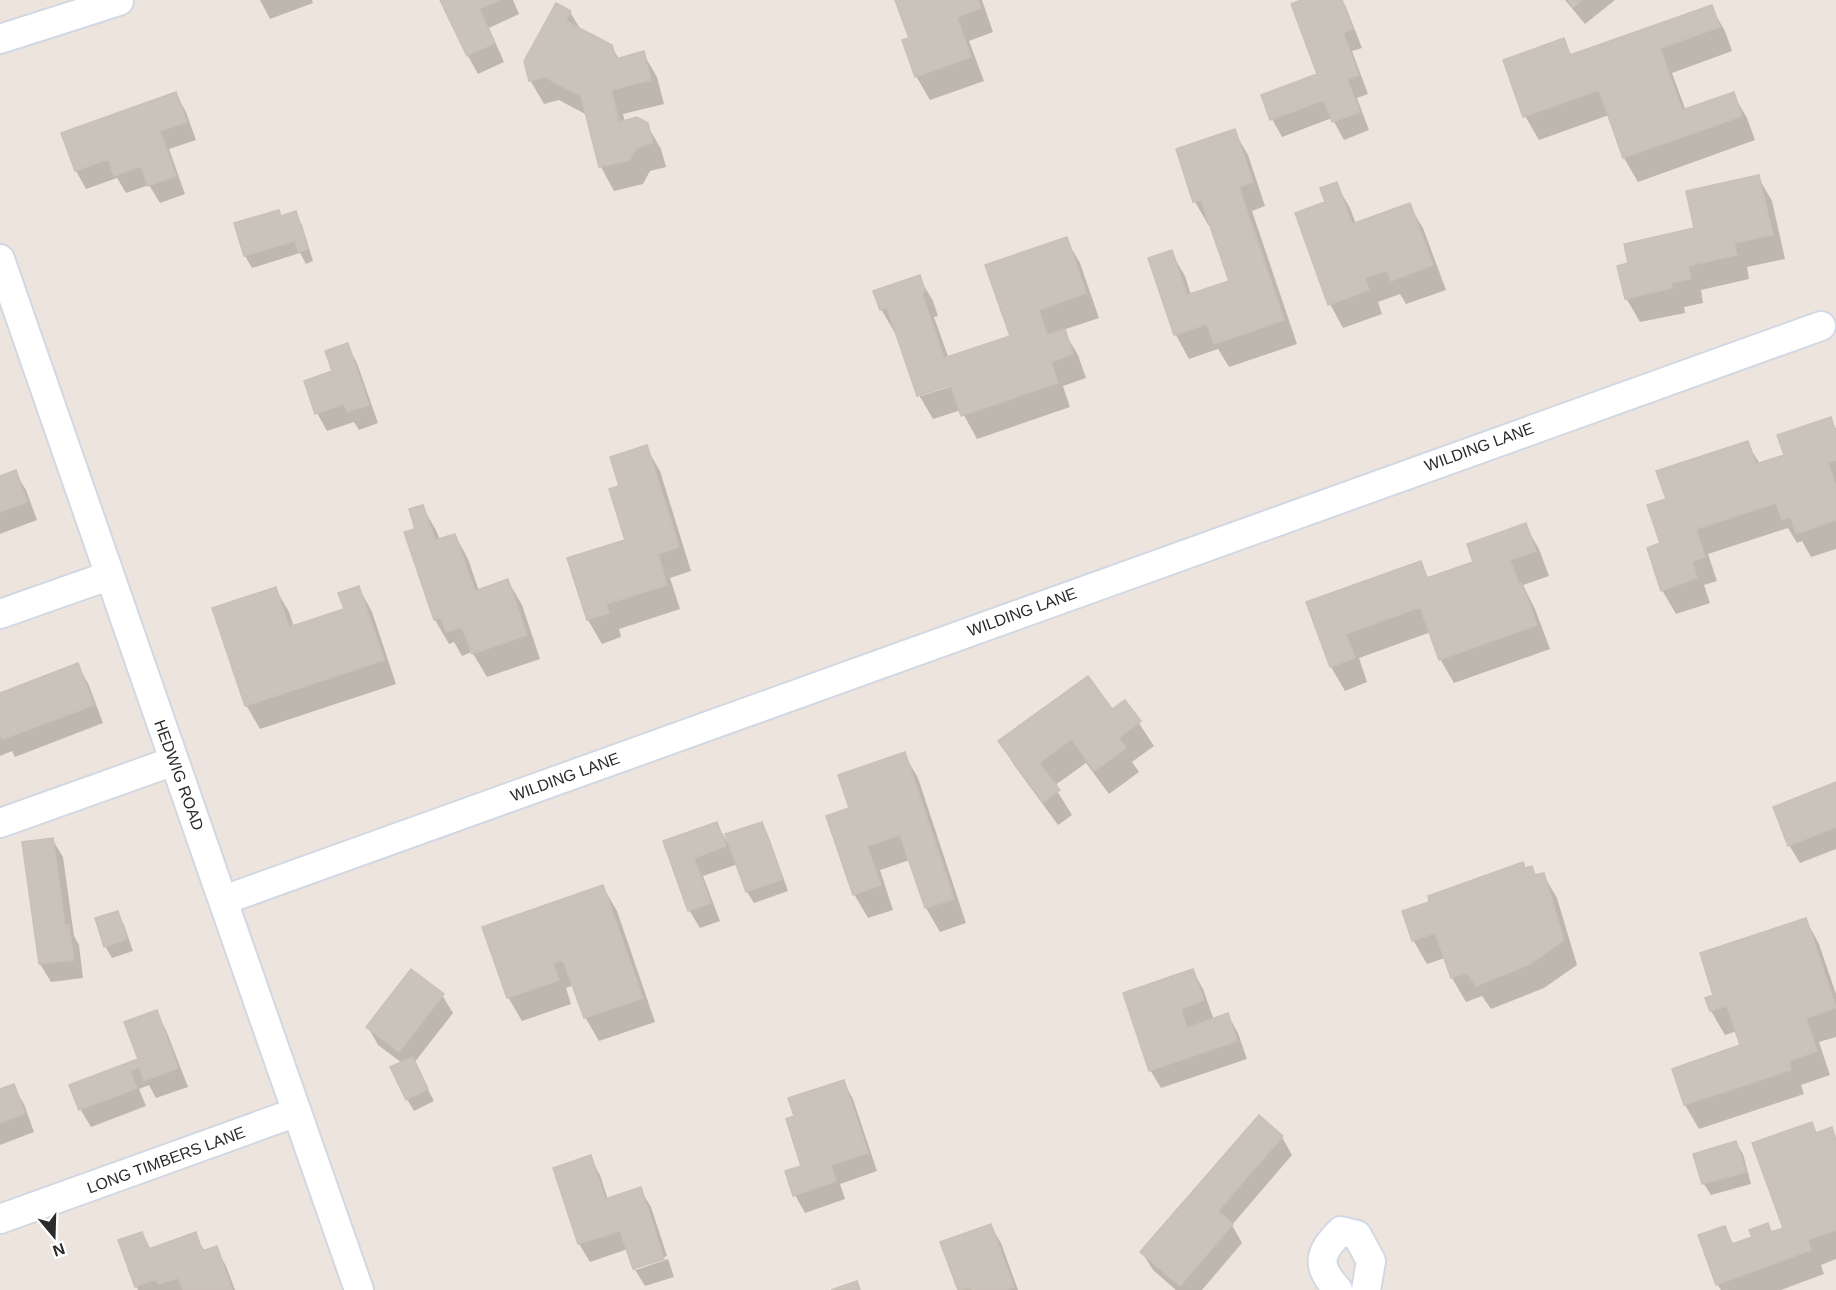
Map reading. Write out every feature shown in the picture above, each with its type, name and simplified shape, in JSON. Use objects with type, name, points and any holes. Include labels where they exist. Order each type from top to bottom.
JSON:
[{"type":"street","points":[[0,39],[119,1]]},
{"type":"street","name":"HEDWIG ROAD","points":[[0,259],[108,576],[224,900],[359,1290]]},
{"type":"street","name":"WILDING LANE","points":[[224,900],[1821,326]]},
{"type":"street","points":[[0,614],[108,576]]},
{"type":"street","points":[[0,823],[174,761]]},
{"type":"street","name":"LONG TIMBERS LANE","points":[[0,1219],[297,1113]]},
{"type":"street","points":[[1338,1290],[1328,1279],[1322,1261],[1326,1246],[1341,1231],[1357,1235],[1371,1261],[1366,1290]]},
{"type":"building","points":[[440,0],[499,0],[479,9],[495,43],[467,56]]},
{"type":"building","points":[[895,0],[978,0],[981,8],[957,17],[971,57],[915,77],[902,40],[909,38]]},
{"type":"building","points":[[1301,0],[1342,0],[1353,29],[1343,33],[1359,75],[1347,79],[1360,112],[1332,122],[1324,100],[1270,120],[1261,95],[1317,74],[1291,4]]},
{"type":"building","points":[[1568,0],[1582,0],[1573,7]]},
{"type":"building","points":[[556,3],[571,11],[566,21],[612,45],[616,59],[644,51],[651,80],[611,90],[619,122],[637,117],[648,123],[653,143],[636,148],[630,160],[599,167],[581,96],[545,77],[529,81],[524,61]]},
{"type":"building","points":[[1712,5],[1720,27],[1660,48],[1682,110],[1734,92],[1742,116],[1623,158],[1599,90],[1523,117],[1503,60],[1564,38],[1570,55]]},
{"type":"building","points":[[176,92],[187,122],[160,131],[176,176],[148,186],[141,166],[114,176],[108,159],[75,171],[61,133]]},
{"type":"building","points":[[1235,129],[1253,182],[1239,187],[1284,320],[1214,344],[1207,324],[1174,335],[1148,258],[1172,250],[1187,295],[1229,281],[1201,200],[1193,202],[1176,149]]},
{"type":"building","points":[[1759,175],[1773,235],[1734,243],[1737,255],[1688,266],[1691,279],[1671,283],[1672,288],[1625,299],[1617,266],[1628,263],[1624,244],[1694,228],[1686,191]]},
{"type":"building","points":[[1337,182],[1352,224],[1410,203],[1433,265],[1391,281],[1387,270],[1365,278],[1369,290],[1328,305],[1295,213],[1325,202],[1320,188]]},
{"type":"building","points":[[279,210],[281,216],[296,211],[308,249],[298,252],[295,241],[244,256],[234,223]]},
{"type":"building","points":[[1067,237],[1086,293],[1039,310],[1047,335],[1065,329],[1073,354],[1051,362],[1058,383],[961,416],[951,385],[917,396],[887,308],[880,310],[873,291],[920,275],[925,291],[922,293],[944,358],[1010,336],[985,265]]},
{"type":"building","points":[[348,343],[369,405],[347,412],[344,404],[315,414],[304,381],[332,371],[325,351]]},
{"type":"building","points":[[1831,417],[1836,434],[1836,460],[1828,462],[1836,487],[1836,520],[1796,534],[1791,517],[1782,520],[1776,503],[1696,529],[1705,557],[1692,561],[1697,578],[1661,591],[1647,548],[1660,543],[1647,505],[1666,499],[1656,471],[1748,441],[1756,464],[1784,455],[1777,435]]},
{"type":"building","points":[[647,445],[679,547],[658,554],[667,585],[606,604],[609,613],[587,620],[567,558],[625,540],[609,489],[619,486],[610,457]]},
{"type":"building","points":[[16,470],[27,502],[0,512],[0,476]]},
{"type":"building","points":[[423,505],[435,540],[455,534],[475,591],[508,579],[527,635],[472,654],[462,627],[446,632],[441,618],[434,620],[404,532],[415,529],[409,509]]},
{"type":"building","points":[[1526,523],[1536,551],[1510,560],[1519,584],[1522,583],[1537,625],[1439,660],[1420,607],[1346,634],[1355,658],[1330,667],[1306,602],[1421,561],[1427,578],[1473,562],[1467,544]]},
{"type":"building","points":[[359,586],[384,660],[245,706],[212,608],[276,587],[289,627],[344,609],[338,593]]},
{"type":"building","points":[[78,663],[94,705],[3,739],[0,734],[0,693]]},
{"type":"building","points":[[1088,676],[1112,709],[1125,700],[1141,721],[1119,738],[1126,748],[1094,771],[1072,739],[1039,763],[1060,790],[1043,802],[998,741]]},
{"type":"building","points":[[905,752],[954,899],[925,908],[900,835],[867,846],[881,885],[853,895],[826,816],[849,808],[838,775]]},
{"type":"building","points":[[1836,782],[1836,827],[1788,846],[1773,807]]},
{"type":"building","points":[[717,822],[726,846],[694,858],[711,903],[688,911],[663,841]]},
{"type":"building","points":[[762,822],[783,879],[746,892],[725,834]]},
{"type":"building","points":[[53,838],[65,925],[69,925],[74,960],[39,964],[22,842]]},
{"type":"building","points":[[1523,862],[1525,868],[1532,866],[1535,875],[1544,873],[1564,940],[1530,964],[1476,986],[1467,973],[1451,978],[1435,933],[1412,941],[1402,911],[1429,902],[1428,896]]},
{"type":"building","points":[[603,885],[643,998],[584,1018],[563,960],[553,964],[559,980],[507,998],[482,927]]},
{"type":"building","points":[[118,911],[127,939],[104,947],[95,918]]},
{"type":"building","points":[[1806,918],[1836,1008],[1806,1018],[1817,1051],[1789,1061],[1791,1070],[1684,1105],[1672,1069],[1740,1045],[1727,1006],[1710,1011],[1705,998],[1713,995],[1700,953]]},
{"type":"building","points":[[411,969],[444,994],[399,1052],[366,1027]]},
{"type":"building","points":[[1193,969],[1204,1000],[1181,1009],[1187,1028],[1228,1013],[1237,1041],[1149,1071],[1123,993]]},
{"type":"building","points":[[157,1010],[178,1068],[144,1081],[139,1067],[130,1071],[137,1088],[79,1110],[69,1085],[138,1059],[124,1022]]},
{"type":"building","points":[[413,1057],[428,1089],[406,1100],[390,1067]]},
{"type":"building","points":[[844,1080],[868,1153],[831,1165],[836,1181],[793,1196],[785,1171],[801,1166],[786,1119],[794,1116],[788,1098]]},
{"type":"building","points":[[14,1084],[25,1113],[0,1123],[0,1089]]},
{"type":"building","points":[[1259,1115],[1283,1136],[1218,1211],[1233,1224],[1180,1286],[1140,1252]]},
{"type":"building","points":[[1812,1122],[1816,1133],[1832,1127],[1836,1140],[1836,1230],[1808,1240],[1811,1250],[1716,1285],[1698,1235],[1725,1226],[1732,1244],[1752,1237],[1749,1230],[1768,1223],[1771,1232],[1783,1228],[1752,1143]]},
{"type":"building","points":[[1736,1141],[1746,1172],[1702,1184],[1693,1154]]},
{"type":"building","points":[[591,1155],[605,1199],[641,1187],[664,1259],[633,1269],[620,1231],[578,1244],[553,1168]]},
{"type":"building","points":[[991,1224],[1014,1287],[1005,1290],[972,1290],[972,1288],[958,1290],[940,1242]]},
{"type":"building","points":[[142,1232],[149,1249],[196,1232],[202,1251],[217,1246],[232,1290],[183,1290],[178,1278],[158,1284],[156,1279],[135,1287],[118,1240]]},
{"type":"building","points":[[857,1281],[860,1290],[831,1290]]}]
